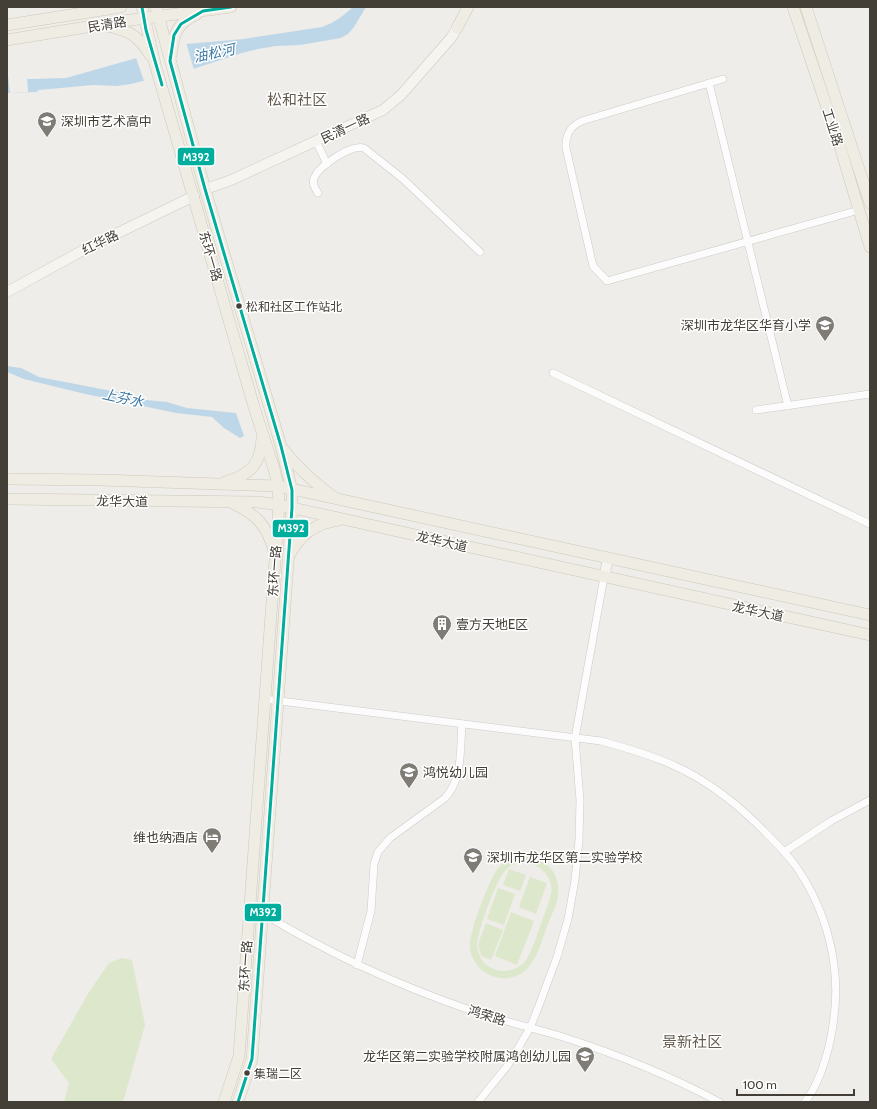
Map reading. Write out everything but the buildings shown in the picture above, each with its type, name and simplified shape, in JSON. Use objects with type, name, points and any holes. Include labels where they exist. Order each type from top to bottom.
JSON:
[{"type":"main road","name":"民清路","points":[[7,25],[99,9],[121,7]]},
{"type":"main road","name":"东环一路","points":[[142,7],[149,48],[162,84],[261,430],[264,446],[278,486],[279,505],[239,1056],[224,1102]]},
{"type":"main road","name":"民清路","points":[[7,40],[144,18],[157,12],[203,11],[231,7]]},
{"type":"main road","points":[[457,7],[459,19],[457,28]]},
{"type":"main road","points":[[457,28],[468,7]]},
{"type":"main road","name":"工业路","points":[[794,7],[839,143],[870,248]]},
{"type":"main road","name":"工业路","points":[[806,7],[870,203]]},
{"type":"main road","points":[[169,42],[181,24],[203,11]]},
{"type":"main road","name":"东环一路","points":[[157,12],[169,42],[170,61],[281,446],[292,490],[292,508],[252,1059],[238,1102]]},
{"type":"main road","points":[[98,25],[126,31],[139,39],[149,48]]},
{"type":"main road","points":[[217,484],[233,480],[248,472],[258,460],[264,446]]},
{"type":"main road","points":[[281,446],[307,476],[338,500]]},
{"type":"main road","name":"龙华大道","points":[[7,479],[101,480],[278,486],[870,615]]},
{"type":"main road","name":"龙华大道","points":[[7,499],[258,502],[279,505],[870,635]]},
{"type":"main road","points":[[230,502],[256,517],[263,524],[272,543],[275,557]]},
{"type":"main road","points":[[288,558],[303,535],[311,529],[330,522],[345,520]]},
{"type":"street","name":"民清一路","points":[[206,189],[229,182],[383,110],[396,100],[451,38],[457,28]]},
{"type":"street","points":[[723,79],[577,123],[570,130],[566,148],[593,266],[607,281],[859,210]]},
{"type":"street","points":[[709,83],[788,406]]},
{"type":"street","points":[[316,141],[328,164]]},
{"type":"street","points":[[318,193],[314,187],[314,179],[319,171],[340,155],[354,148],[364,148],[403,179],[480,252]]},
{"type":"street","name":"红华路","points":[[7,292],[82,251],[194,196]]},
{"type":"street","points":[[553,373],[870,524]]},
{"type":"street","points":[[756,410],[870,394]]},
{"type":"street","points":[[478,1102],[508,1065],[530,1028],[557,957],[568,919],[575,880],[579,840],[580,813],[575,738],[608,559]]},
{"type":"street","points":[[264,699],[601,742],[627,748],[658,758],[700,779],[722,794],[743,810],[795,865],[819,908],[830,944],[836,980],[834,1017],[827,1053],[819,1077],[805,1102]]},
{"type":"street","points":[[357,965],[371,911],[374,864],[378,852],[385,842],[450,793],[456,779],[462,724]]},
{"type":"street","points":[[784,852],[831,821],[870,800]]},
{"type":"street","name":"鸿荣路","points":[[262,913],[357,965],[442,1000],[500,1020],[581,1043],[625,1059],[687,1086],[719,1102]]},
{"type":"green space","points":[[522,855],[539,859],[554,873],[558,887],[555,907],[533,962],[527,969],[512,978],[491,976],[485,973],[476,964],[472,956],[470,946],[473,929],[481,904],[497,870],[506,861]],"holes":[[[525,862],[541,869],[548,877],[551,888],[549,902],[535,942],[527,959],[521,965],[513,969],[505,971],[498,970],[490,967],[479,955],[477,946],[483,920],[496,886],[506,870],[519,863]]]},
{"type":"green space","points":[[509,869],[526,875],[520,891],[503,885]]},
{"type":"green space","points":[[530,877],[547,883],[536,914],[519,907]]},
{"type":"green space","points":[[498,888],[515,894],[504,925],[487,919]]},
{"type":"green space","points":[[511,912],[534,921],[517,965],[495,956]]},
{"type":"green space","points":[[486,923],[503,930],[491,960],[481,956],[478,944]]},
{"type":"green space","points":[[122,958],[132,960],[145,1025],[123,1102],[64,1102],[69,1083],[51,1059],[89,992],[109,963]]},
{"type":"water","name":"油松河","points":[[353,7],[366,7],[354,27],[348,34],[341,38],[300,45],[276,46],[258,49],[196,68],[131,84],[117,86],[93,85],[39,90],[36,92],[7,93],[7,77],[31,79],[66,78],[186,44],[243,39],[322,27],[338,19]]},
{"type":"water","name":"上芬水","points":[[7,366],[21,368],[39,377],[127,394],[147,400],[167,402],[187,408],[236,413],[244,436],[240,438],[224,428],[212,417],[176,413],[81,393],[24,379],[7,372]]},
{"type":"pier","points":[[186,42],[194,70],[145,84],[135,55]]},
{"type":"pier","points":[[8,75],[27,77],[28,92],[10,93]]},
{"type":"transit line","name":"M392","points":[[142,7],[146,30],[162,85]]},
{"type":"transit line","name":"M392","points":[[231,7],[203,11],[181,24],[174,35],[170,61],[205,189],[281,446],[292,490],[292,508],[252,1059],[238,1102]]},
{"type":"place","name":"深圳市艺术高中","points":[[47,138]]},
{"type":"place","name":"松和社区工作站北","points":[[239,306]]},
{"type":"place","name":"深圳市龙华区华育小学","points":[[825,342]]},
{"type":"place","name":"壹方天地E区","points":[[442,641]]},
{"type":"place","name":"鸿悦幼儿园","points":[[409,789]]},
{"type":"place","name":"维也纳酒店","points":[[212,854]]},
{"type":"place","name":"深圳市龙华区第二实验学校","points":[[473,874]]},
{"type":"place","name":"集瑞二区","points":[[247,1073]]},
{"type":"place","name":"龙华区第二实验学校附属鸿创幼儿园","points":[[585,1073]]},
{"type":"district","name":"松和社区","points":[[297,100]]},
{"type":"district","name":"景新社区","points":[[692,1042]]}]
